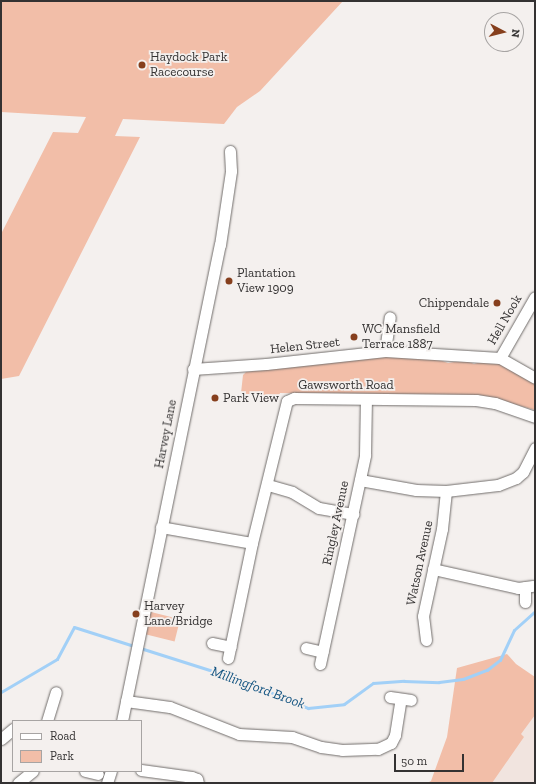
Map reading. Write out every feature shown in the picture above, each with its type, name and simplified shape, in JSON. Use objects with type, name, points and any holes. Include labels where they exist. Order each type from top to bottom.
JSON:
[{"type":"street","name":"Harvey Lane","points":[[122,720],[193,369],[220,245],[231,171],[230,151]]},
{"type":"street","name":"Hell Nook","points":[[500,358],[535,297]]},
{"type":"street","points":[[385,351],[390,317]]},
{"type":"street","name":"Helen Street","points":[[193,369],[266,364],[385,351],[500,358],[535,378]]},
{"type":"street","name":"Gawsworth Road","points":[[212,643],[229,652],[252,543],[268,485],[284,406],[287,401],[294,398],[476,400],[495,403],[535,417]]},
{"type":"street","name":"Ringley Avenue","points":[[320,664],[365,455],[366,399]]},
{"type":"street","points":[[360,480],[416,490],[446,491],[507,483],[523,472],[535,448]]},
{"type":"street","points":[[268,485],[292,492],[319,508],[352,514]]},
{"type":"street","name":"Watson Avenue","points":[[426,640],[423,616],[442,529],[446,491]]},
{"type":"street","points":[[161,527],[252,543]]},
{"type":"street","points":[[433,569],[499,584],[529,586],[525,602]]},
{"type":"street","points":[[306,648],[323,652]]},
{"type":"street","points":[[48,720],[56,692]]},
{"type":"street","points":[[126,701],[170,707],[239,734],[292,738],[321,747],[342,750],[378,749],[391,743],[395,736],[400,699]]},
{"type":"street","points":[[2,736],[12,730]]},
{"type":"street","points":[[142,770],[192,777],[197,779],[198,783]]},
{"type":"street","points":[[18,783],[31,772]]},
{"type":"street","points":[[89,772],[98,774]]},
{"type":"street","points":[[107,783],[111,772]]},
{"type":"shaded area","points":[[535,677],[535,783],[455,783]]},
{"type":"green space","name":"Haydock Park Racecourse","points":[[1,1],[343,1],[260,91],[237,107],[224,124],[123,119],[115,136],[140,137],[19,376],[1,379],[1,234],[53,132],[78,133],[86,117],[1,112]]},
{"type":"green space","points":[[364,356],[431,357],[448,363],[465,360],[474,364],[484,361],[500,361],[535,383],[535,410],[492,398],[280,393],[278,399],[241,393],[243,375],[246,372]]},
{"type":"green space","points":[[151,612],[180,619],[175,642],[145,634]]},
{"type":"green space","points":[[507,654],[516,664],[535,677],[535,715],[521,734],[524,737],[492,783],[427,783],[431,781],[447,737],[457,668]]},
{"type":"waterway","name":"Millingford Brook","points":[[1,692],[57,659],[74,627],[238,679],[308,708],[344,704],[373,683],[404,681],[439,682],[463,679],[487,670],[500,660],[514,630],[535,611]]},
{"type":"place","name":"Haydock Park Racecourse","points":[[142,65]]},
{"type":"place","name":"Plantation View 1909","points":[[229,281]]},
{"type":"place","name":"Chippendale","points":[[497,303]]},
{"type":"place","name":"WC Mansfield Terrace 1887","points":[[354,337]]},
{"type":"place","name":"Park View","points":[[215,398]]},
{"type":"place","name":"Harvey Lane/Bridge","points":[[136,614]]}]
